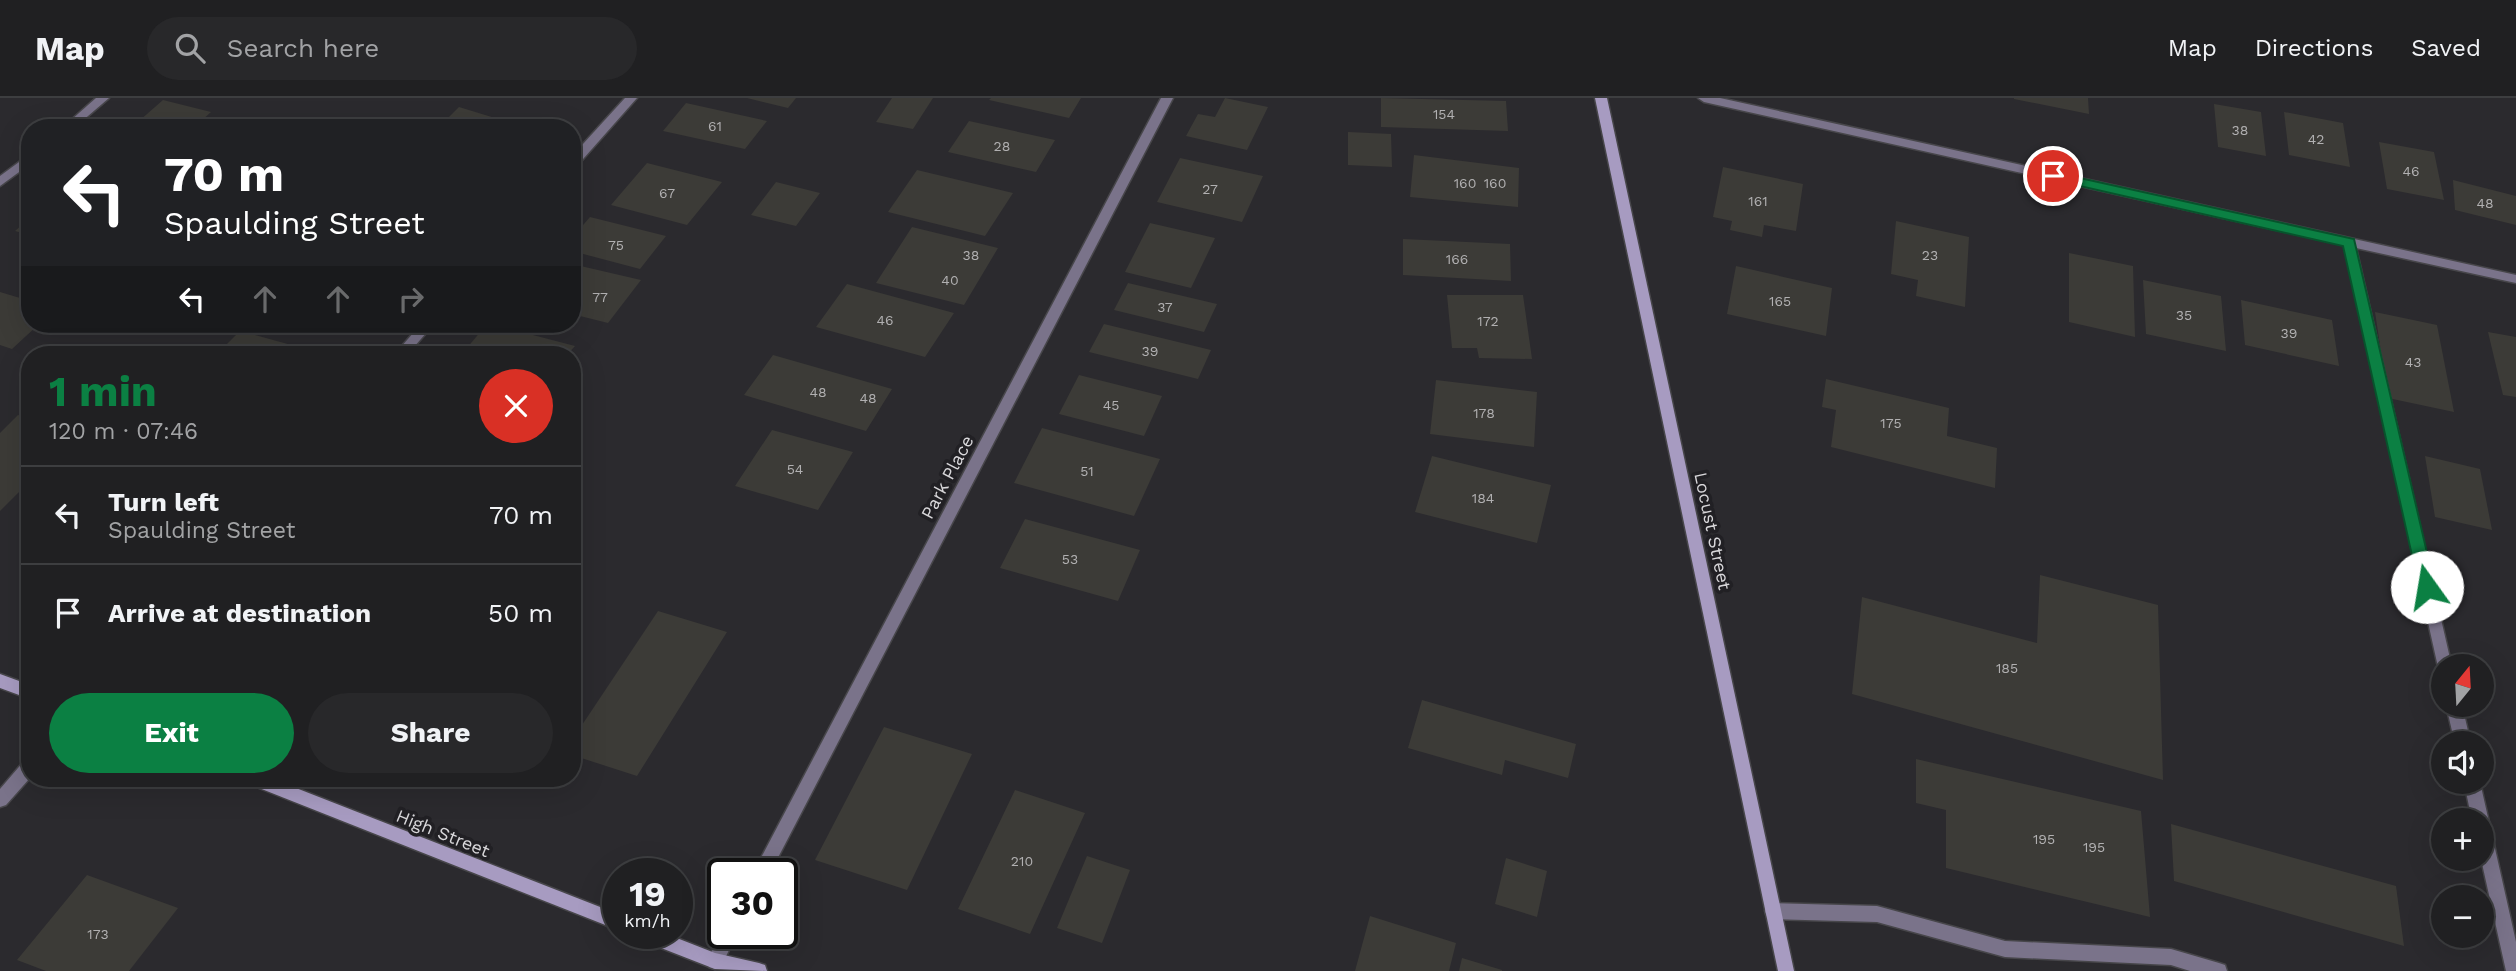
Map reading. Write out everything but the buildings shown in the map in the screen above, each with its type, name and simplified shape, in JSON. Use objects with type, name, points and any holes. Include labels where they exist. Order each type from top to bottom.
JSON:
[{"type":"street","points":[[78,119],[103,98]]},
{"type":"street","points":[[581,154],[631,98]]},
{"type":"street","name":"Park Place","points":[[769,858],[1167,98]]},
{"type":"street","name":"Locust Street","points":[[1601,98],[1786,971]]},
{"type":"street","points":[[1704,98],[2516,279]]},
{"type":"street","points":[[0,183],[21,166]]},
{"type":"street","points":[[2349,242],[2442,654]]},
{"type":"street","points":[[408,346],[420,333]]},
{"type":"street","points":[[0,681],[21,688]]},
{"type":"street","points":[[0,800],[21,776]]},
{"type":"street","name":"High Street","points":[[275,787],[602,916]]},
{"type":"street","points":[[2492,871],[2514,971]]},
{"type":"street","points":[[1773,911],[1877,914],[2005,949],[2171,957],[2220,971]]},
{"type":"street","points":[[685,949],[715,961],[759,971]]},
{"type":"street","points":[[715,961],[721,949]]},
{"type":"route","points":[[2053,176],[2349,242],[2427,587]]}]
